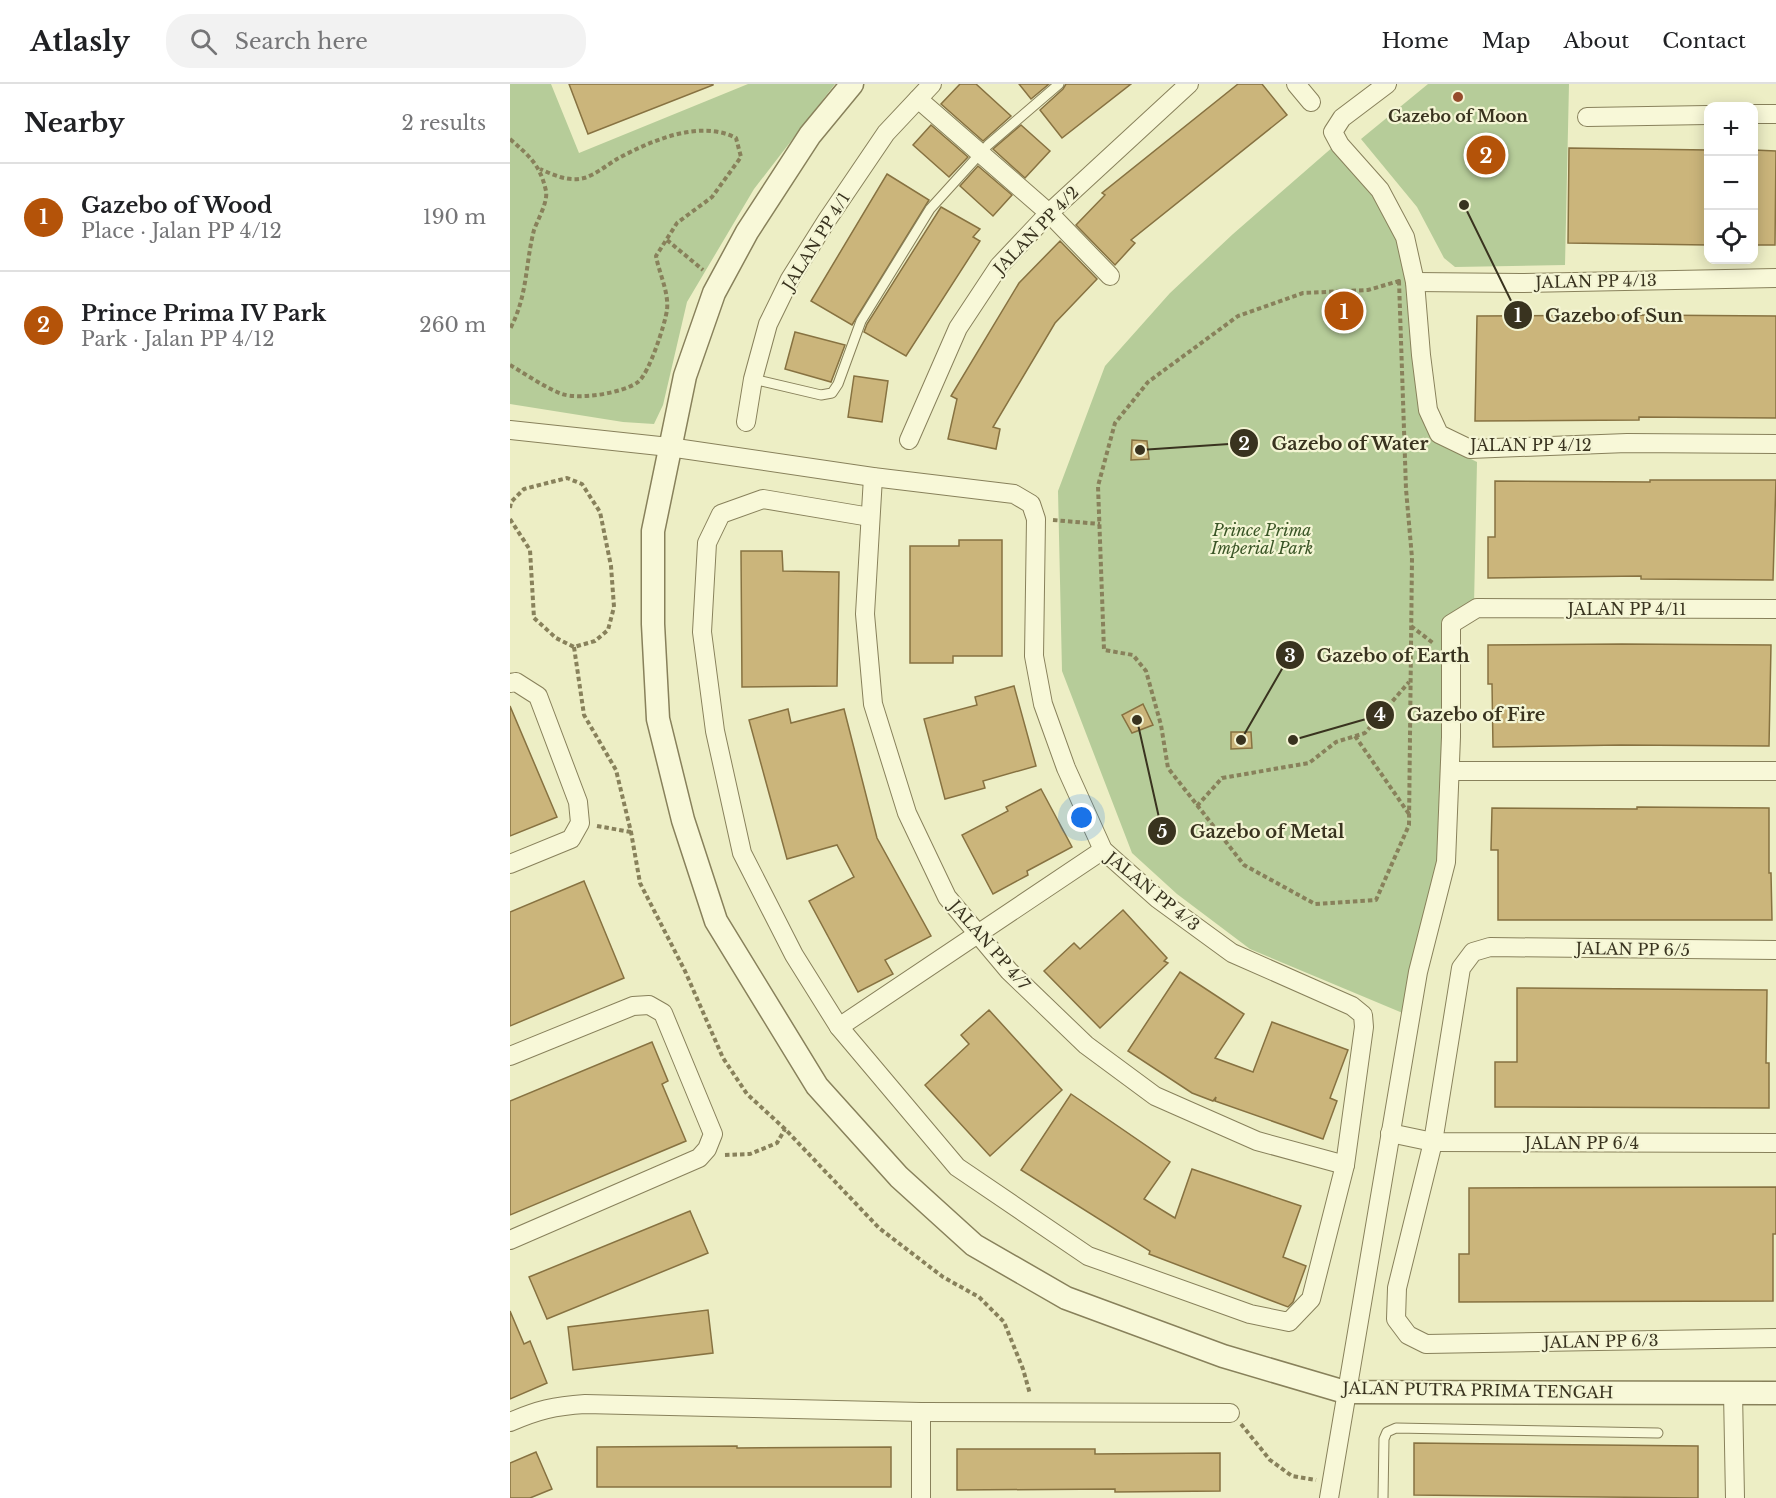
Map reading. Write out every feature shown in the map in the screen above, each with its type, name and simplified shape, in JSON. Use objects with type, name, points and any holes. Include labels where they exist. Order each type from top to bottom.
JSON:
[{"type":"street","name":"JALAN PUTRA PRIMA TENGAH","points":[[852,84],[810,135],[747,232],[714,292],[685,376],[653,531],[652,624],[658,719],[683,820],[716,921],[817,1086],[899,1177],[974,1245],[1066,1298],[1223,1356],[1346,1392],[1776,1393]]},
{"type":"street","name":"JALAN PP 4/1","points":[[746,422],[753,379],[768,324],[790,279],[886,133],[932,84]]},
{"type":"street","name":"JALAN PP 4/2","points":[[909,440],[958,327],[999,266],[1049,213],[1189,84]]},
{"type":"street","points":[[1296,84],[1311,102]]},
{"type":"street","name":"JALAN PP 4/12","points":[[1387,84],[1342,118],[1334,132],[1340,145],[1380,190],[1405,237],[1415,282],[1428,410],[1439,434],[1470,449],[1627,443],[1776,444]]},
{"type":"street","points":[[918,99],[1049,213],[1110,276]]},
{"type":"street","points":[[1758,114],[1776,114]]},
{"type":"street","points":[[1587,117],[1704,115]]},
{"type":"street","name":"JALAN PP 4/13","points":[[1415,282],[1521,283],[1776,278]]},
{"type":"street","points":[[510,430],[669,447],[873,477],[1014,494],[1034,511]]},
{"type":"street","name":"JALAN PP 4/7","points":[[873,477],[865,614],[873,704],[907,813],[947,897],[1009,971],[1086,1045],[1155,1096],[1257,1141],[1345,1165]]},
{"type":"street","points":[[870,517],[763,499],[721,514],[707,543],[702,632],[714,731],[742,853],[794,956],[839,1027],[957,1167],[1088,1256],[1250,1314],[1289,1322],[1311,1299],[1345,1165]]},
{"type":"street","name":"JALAN PP 4/3","points":[[1034,511],[1034,657],[1042,704],[1066,768],[1103,850],[1158,898],[1232,953],[1352,1006],[1363,1015],[1364,1027],[1345,1165]]},
{"type":"street","name":"JALAN PP 4/11","points":[[1450,771],[1451,624],[1477,608],[1776,609]]},
{"type":"street","points":[[510,683],[516,682],[538,696],[578,802],[580,823],[571,839],[510,864]]},
{"type":"street","points":[[1330,1490],[1418,972],[1446,862],[1450,771],[1776,771]]},
{"type":"street","points":[[839,1027],[1103,850]]},
{"type":"street","name":"JALAN PP 6/5","points":[[1433,1142],[1461,968],[1473,952],[1490,947],[1776,950]]},
{"type":"street","points":[[510,1056],[633,1006],[649,1005],[663,1013],[713,1134],[707,1149],[699,1158],[510,1240]]},
{"type":"street","name":"JALAN PP 6/4","points":[[1390,1133],[1433,1142],[1776,1143]]},
{"type":"street","name":"JALAN PP 6/3","points":[[1433,1142],[1397,1288],[1396,1319],[1408,1335],[1426,1344],[1776,1338]]},
{"type":"street","points":[[1733,1392],[1735,1498]]},
{"type":"street","points":[[510,1422],[539,1409],[559,1405],[585,1404],[921,1412],[1230,1413]]},
{"type":"street","points":[[921,1412],[921,1498]]},
{"type":"lane","points":[[753,379],[821,395],[832,393],[838,384],[861,321],[930,209],[988,145],[1059,84]]},
{"type":"lane","points":[[1383,1498],[1384,1439],[1387,1432],[1396,1428],[1658,1433]]},
{"type":"path","points":[[510,139],[540,169],[563,179],[585,178],[620,157],[667,137],[703,129],[724,132],[736,138],[741,157],[712,197],[677,223],[656,256],[667,298],[667,310],[656,350],[639,381],[618,390],[589,396],[564,394],[510,365]]},
{"type":"path","points":[[510,329],[520,308],[534,230],[546,194],[540,169]]},
{"type":"path","points":[[667,240],[701,270],[721,279]]},
{"type":"path","points":[[1399,281],[1406,489],[1412,558],[1410,681],[1409,825],[1376,900],[1315,904],[1244,865],[1168,768],[1161,725],[1146,671],[1133,655],[1104,651],[1098,486],[1115,423],[1148,382],[1238,316],[1303,292],[1368,290],[1399,281]]},
{"type":"path","points":[[510,508],[511,502],[524,489],[567,478],[582,484],[600,512],[611,566],[614,607],[608,630],[595,640],[574,647],[556,638],[534,618],[530,550],[510,519]]},
{"type":"path","points":[[1034,511],[1100,524]]},
{"type":"path","points":[[1197,806],[1222,778],[1309,763],[1336,742],[1365,733],[1410,681]]},
{"type":"path","points":[[1355,736],[1409,814]]},
{"type":"path","points":[[580,823],[632,832]]},
{"type":"path","points":[[707,1149],[723,1156],[750,1154],[777,1143],[785,1129]]},
{"type":"path","points":[[1230,1413],[1270,1460],[1292,1476],[1330,1490]]},
{"type":"green space","points":[[510,84],[551,84],[579,153],[748,84],[835,84],[754,189],[687,302],[663,405],[654,424],[623,422],[510,404]]},
{"type":"green space","points":[[1428,84],[1569,84],[1565,265],[1455,267],[1444,258],[1417,207],[1361,139]]},
{"type":"green space","name":"Prince Prima Imperial Park","points":[[1334,146],[1376,191],[1401,236],[1439,443],[1477,462],[1474,605],[1442,629],[1441,874],[1405,1014],[1250,949],[1177,894],[1132,853],[1062,671],[1058,491],[1105,366],[1170,293],[1233,234]]},
{"type":"building","points":[[569,84],[713,84],[713,85],[588,134]]},
{"type":"building","points":[[960,84],[976,84],[1011,116],[983,141],[941,104]]},
{"type":"building","points":[[1019,84],[1049,84],[1031,99]]},
{"type":"building","points":[[1066,84],[1131,84],[1062,138],[1040,110]]},
{"type":"building","points":[[1238,84],[1262,84],[1287,115],[1131,240],[1135,243],[1115,265],[1076,225],[1105,195],[1102,193]]},
{"type":"building","points":[[931,125],[968,157],[949,177],[913,145]]},
{"type":"building","points":[[1021,125],[1050,151],[1025,178],[993,149]]},
{"type":"building","points":[[1569,148],[1704,150],[1704,245],[1568,243]]},
{"type":"building","points":[[1758,150],[1776,151],[1775,245],[1758,245]]},
{"type":"building","points":[[978,166],[1012,195],[993,216],[960,186]]},
{"type":"building","points":[[887,174],[929,200],[852,325],[811,301]]},
{"type":"building","points":[[941,207],[980,229],[973,237],[980,241],[906,356],[864,332]]},
{"type":"building","points":[[1060,241],[1097,279],[1055,323],[993,427],[1000,429],[996,449],[948,439],[957,399],[951,396],[1019,283]]},
{"type":"building","points":[[1335,303],[1352,303],[1353,320],[1336,320]]},
{"type":"building","points":[[1477,316],[1776,316],[1776,418],[1639,417],[1639,420],[1475,421]]},
{"type":"building","points":[[795,332],[845,345],[831,382],[785,369]]},
{"type":"building","points":[[854,376],[888,381],[882,422],[848,417]]},
{"type":"building","points":[[1132,440],[1147,441],[1149,459],[1131,460]]},
{"type":"building","points":[[1650,480],[1776,480],[1773,580],[1641,579],[1641,576],[1488,578],[1488,537],[1495,537],[1495,481],[1650,482]]},
{"type":"building","points":[[959,540],[1002,540],[1002,656],[953,656],[953,663],[910,663],[910,546],[959,546]]},
{"type":"building","points":[[741,551],[782,551],[783,571],[839,572],[837,686],[742,687]]},
{"type":"building","points":[[1488,645],[1771,645],[1769,746],[1493,747],[1492,684],[1488,684]]},
{"type":"building","points":[[1014,686],[1036,766],[983,781],[985,788],[945,799],[924,719],[977,705],[975,697]]},
{"type":"building","points":[[1143,704],[1153,725],[1132,733],[1122,715]]},
{"type":"building","points":[[510,706],[557,817],[510,836]]},
{"type":"building","points":[[788,709],[791,723],[844,709],[877,838],[931,936],[885,960],[893,974],[858,992],[809,901],[854,877],[837,845],[787,859],[749,720]]},
{"type":"building","points":[[1231,732],[1251,732],[1252,748],[1231,749]]},
{"type":"building","points":[[1041,789],[1072,847],[1027,871],[1028,875],[993,894],[962,835],[1008,811],[1006,807]]},
{"type":"building","points":[[1637,807],[1769,808],[1772,920],[1498,920],[1498,850],[1491,850],[1492,808],[1637,809]]},
{"type":"building","points":[[584,881],[624,978],[510,1026],[510,912]]},
{"type":"building","points":[[1123,910],[1167,958],[1164,961],[1168,963],[1100,1028],[1044,971],[1074,943],[1080,949]]},
{"type":"building","points":[[1180,972],[1244,1014],[1215,1058],[1253,1072],[1272,1022],[1348,1050],[1330,1098],[1337,1101],[1323,1139],[1215,1101],[1216,1097],[1213,1101],[1192,1093],[1128,1051]]},
{"type":"building","points":[[1517,988],[1767,990],[1766,1063],[1769,1063],[1769,1108],[1495,1107],[1495,1062],[1517,1062]]},
{"type":"building","points":[[989,1010],[1062,1090],[990,1156],[925,1085],[969,1044],[961,1035]]},
{"type":"building","points":[[652,1042],[668,1081],[662,1084],[686,1141],[510,1215],[510,1101]]},
{"type":"building","points":[[1071,1094],[1170,1162],[1144,1199],[1175,1218],[1192,1169],[1301,1206],[1283,1257],[1306,1266],[1293,1302],[1288,1307],[1149,1254],[1150,1251],[1021,1170]]},
{"type":"building","points":[[1776,1187],[1773,1301],[1459,1302],[1459,1254],[1469,1254],[1469,1188]]},
{"type":"building","points":[[690,1211],[708,1253],[547,1319],[529,1277]]},
{"type":"building","points":[[708,1310],[713,1353],[573,1370],[568,1327]]},
{"type":"building","points":[[510,1311],[524,1344],[530,1341],[547,1383],[510,1399]]},
{"type":"building","points":[[1414,1443],[1698,1446],[1698,1498],[1414,1495]]},
{"type":"building","points":[[737,1446],[737,1448],[891,1447],[891,1487],[597,1487],[597,1447]]},
{"type":"building","points":[[957,1449],[1095,1449],[1095,1454],[1220,1453],[1220,1491],[957,1490]]},
{"type":"building","points":[[536,1452],[552,1489],[530,1498],[510,1498],[510,1463]]},
{"type":"place","name":"Gazebo of Moon","points":[[1458,97]]},
{"type":"place","name":"Prince Prima IV Park","points":[[1486,155]]},
{"type":"place","name":"Gazebo of Sun","points":[[1464,205]]},
{"type":"place","name":"Gazebo of Wood","points":[[1344,311]]},
{"type":"place","name":"Gazebo of Water","points":[[1140,450]]},
{"type":"place","name":"Gazebo of Metal","points":[[1137,720]]},
{"type":"place","name":"Gazebo of Earth","points":[[1241,740]]},
{"type":"place","name":"Gazebo of Fire","points":[[1293,740]]}]
